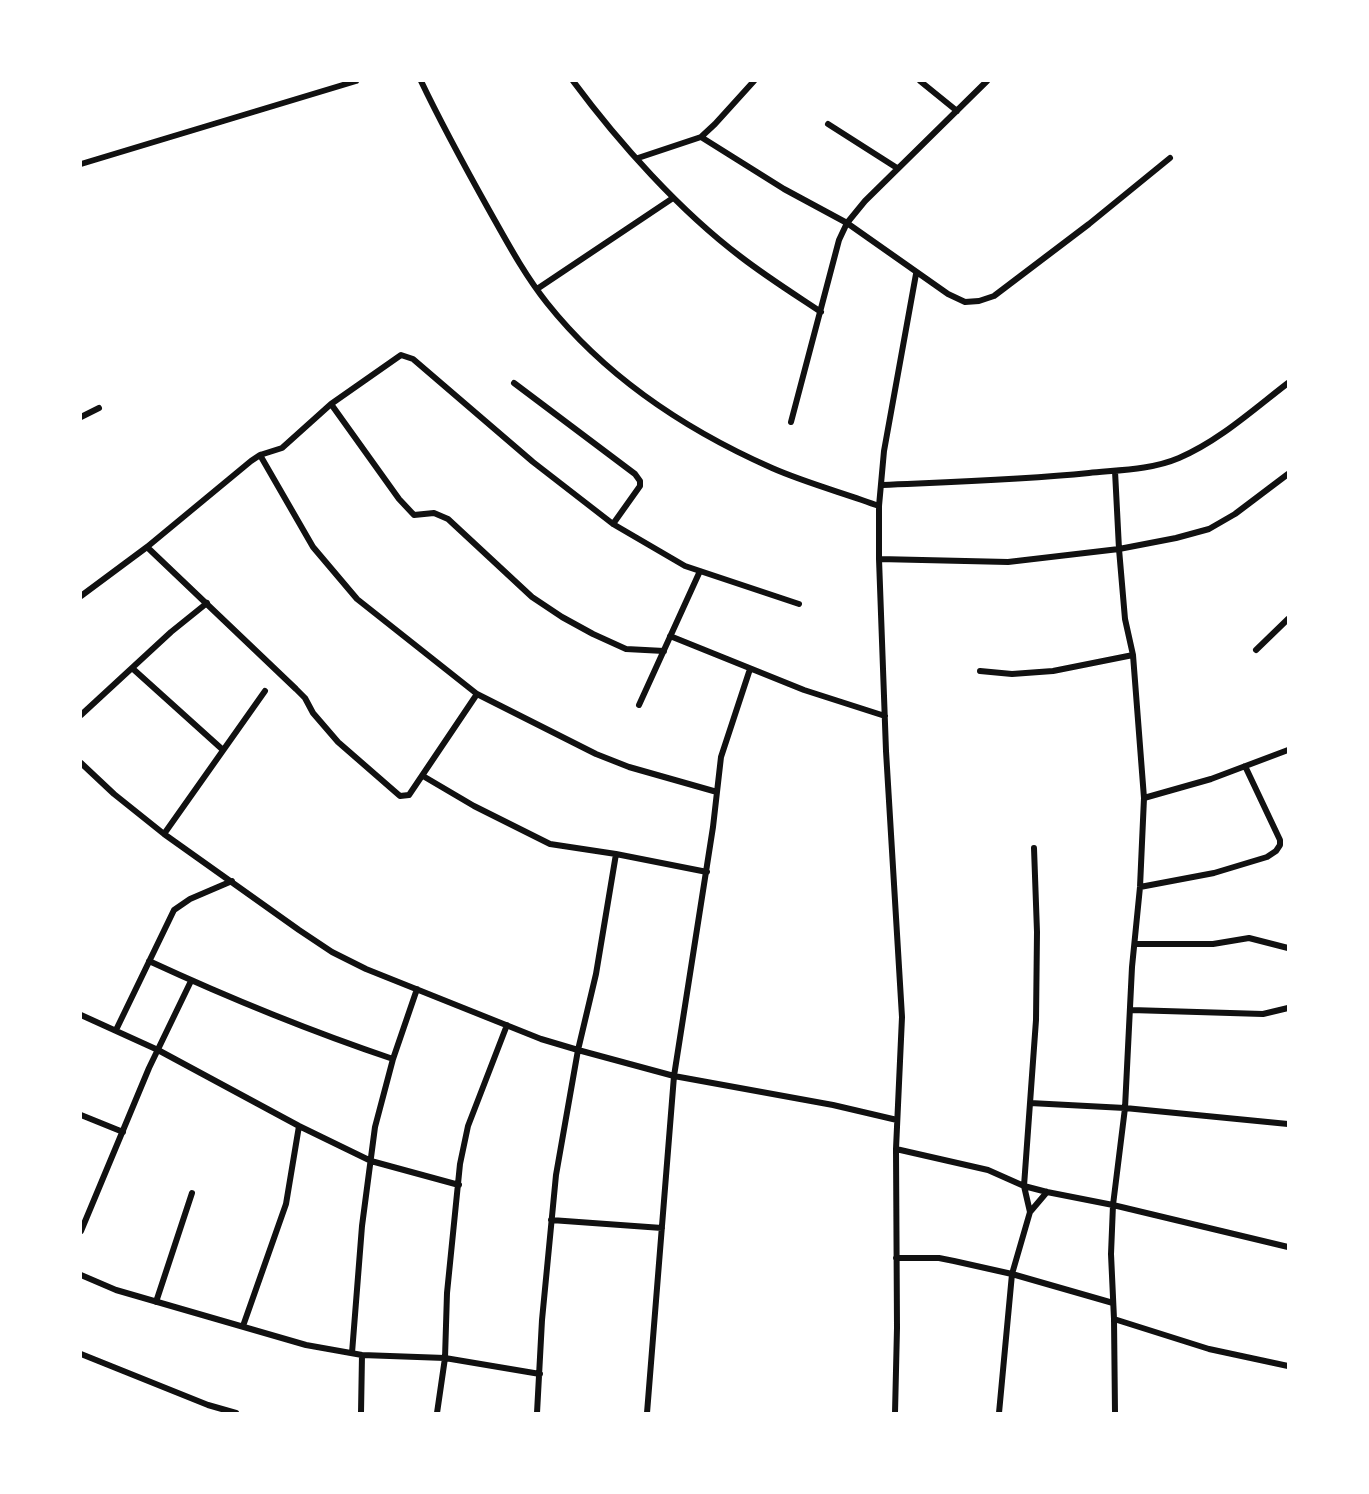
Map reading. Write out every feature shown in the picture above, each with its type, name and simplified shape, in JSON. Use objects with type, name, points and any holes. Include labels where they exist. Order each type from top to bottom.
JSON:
[{"type":"street","points":[[81,164],[356,81]]},
{"type":"street","points":[[422,81],[447,135],[520,265],[578,338],[617,374],[658,406],[718,441],[773,469],[879,506]]},
{"type":"street","points":[[573,81],[593,108],[673,198],[740,256],[821,312]]},
{"type":"street","points":[[638,158],[701,137],[754,81]]},
{"type":"street","points":[[920,81],[957,111]]},
{"type":"street","points":[[791,422],[839,240],[847,223],[897,168],[987,81]]},
{"type":"street","points":[[828,124],[897,168]]},
{"type":"street","points":[[701,137],[784,189],[847,223],[916,274],[965,302],[979,301],[994,296],[1089,224],[1170,158]]},
{"type":"street","points":[[537,289],[673,198]]},
{"type":"street","points":[[895,1413],[896,1149],[902,1017],[885,716],[879,506],[884,451],[916,274]]},
{"type":"street","points":[[81,596],[147,547],[251,461],[260,455],[282,448],[331,404],[401,355],[413,359],[533,462],[613,524],[685,566],[799,604]]},
{"type":"street","points":[[514,383],[635,474],[640,481],[640,486],[613,524]]},
{"type":"street","points":[[882,485],[1037,478],[1147,467],[1177,459],[1198,448],[1239,421],[1288,383]]},
{"type":"street","points":[[331,404],[399,499],[414,515],[434,513],[448,519],[532,597],[593,634],[626,649],[663,651]]},
{"type":"street","points":[[81,417],[99,408]]},
{"type":"street","points":[[260,455],[313,547],[357,598],[477,694],[596,754],[628,767],[717,792]]},
{"type":"street","points":[[1115,471],[1125,619],[1133,655],[1144,798],[1125,1108],[1113,1205],[1111,1254],[1115,1413]]},
{"type":"street","points":[[879,559],[1008,562],[1119,549],[1176,538],[1209,529],[1236,514],[1288,474]]},
{"type":"street","points":[[147,547],[296,689],[338,742],[396,794],[404,797],[409,795],[477,694]]},
{"type":"street","points":[[639,705],[700,571]]},
{"type":"street","points":[[81,716],[171,632],[207,603]]},
{"type":"street","points":[[1256,650],[1288,619]]},
{"type":"street","points":[[670,636],[750,669],[885,716]]},
{"type":"street","points":[[980,671],[1012,674],[1053,670],[1133,655]]},
{"type":"street","points":[[132,668],[223,750]]},
{"type":"street","points":[[647,1413],[674,1076],[707,872],[721,757],[750,669]]},
{"type":"street","points":[[164,834],[265,691]]},
{"type":"street","points":[[1144,798],[1211,779],[1288,750]]},
{"type":"street","points":[[81,763],[114,794],[164,834],[299,930],[332,952],[366,969],[541,1039],[578,1050],[674,1076],[833,1105],[897,1120]]},
{"type":"street","points":[[1140,887],[1214,873],[1266,857],[1276,851],[1280,846],[1280,840],[1245,766]]},
{"type":"street","points":[[423,776],[518,829],[550,844],[707,872]]},
{"type":"street","points":[[1030,1212],[1024,1186],[1036,1020],[1037,932],[1034,849]]},
{"type":"street","points":[[537,1413],[542,1320],[556,1175],[578,1050],[596,974],[616,854]]},
{"type":"street","points":[[116,1030],[174,910],[232,881]]},
{"type":"street","points":[[1135,944],[1213,944],[1249,938],[1288,948]]},
{"type":"street","points":[[149,961],[191,981],[338,1041],[393,1059]]},
{"type":"street","points":[[81,1231],[158,1050],[191,981]]},
{"type":"street","points":[[352,1353],[361,1237],[375,1127],[393,1059],[417,989]]},
{"type":"street","points":[[1131,1010],[1263,1014],[1288,1008]]},
{"type":"street","points":[[81,1015],[158,1050],[299,1126],[371,1161],[459,1185]]},
{"type":"street","points":[[437,1413],[446,1358],[447,1293],[460,1164],[468,1126],[507,1025]]},
{"type":"street","points":[[1030,1103],[1125,1108],[1288,1124]]},
{"type":"street","points":[[81,1114],[123,1132]]},
{"type":"street","points":[[243,1326],[286,1204],[299,1126]]},
{"type":"street","points":[[896,1149],[988,1170],[1024,1186],[1047,1192],[1113,1205],[1288,1247]]},
{"type":"street","points":[[999,1413],[1012,1274],[1030,1212],[1047,1192]]},
{"type":"street","points":[[156,1302],[192,1193]]},
{"type":"street","points":[[551,1220],[662,1228]]},
{"type":"street","points":[[896,1258],[939,1258],[1012,1274],[1113,1304]]},
{"type":"street","points":[[81,1275],[116,1290],[306,1345],[362,1355],[446,1358],[540,1374]]},
{"type":"street","points":[[1114,1319],[1209,1348],[1288,1365]]},
{"type":"street","points":[[81,1354],[208,1405],[236,1413]]},
{"type":"street","points":[[361,1413],[362,1355]]}]
